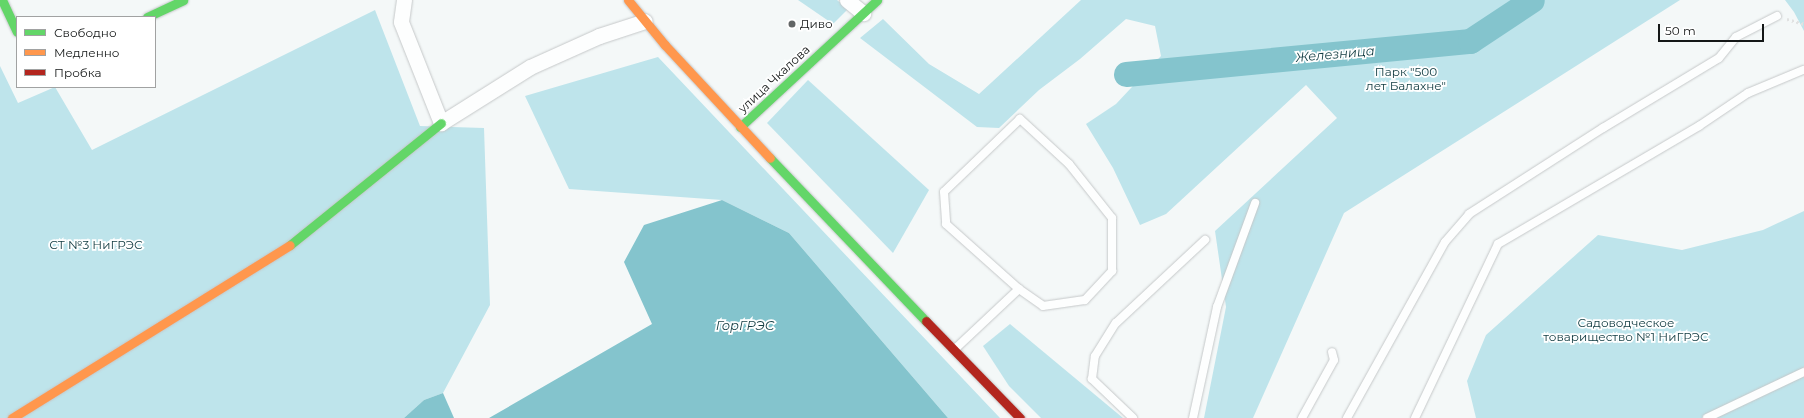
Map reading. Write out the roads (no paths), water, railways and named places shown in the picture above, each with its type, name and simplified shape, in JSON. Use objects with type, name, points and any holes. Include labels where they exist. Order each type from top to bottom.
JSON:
[{"type":"street","points":[[2,0],[16,30]]},
{"type":"street","points":[[149,16],[184,0]]},
{"type":"street","points":[[404,0],[401,22],[441,123]]},
{"type":"street","points":[[628,0],[644,21],[740,127],[1020,418]]},
{"type":"street","points":[[847,0],[863,13]]},
{"type":"street","name":"улица Чкалова","points":[[740,127],[877,0]]},
{"type":"street","points":[[12,418],[298,240],[441,123],[530,67],[599,36],[644,21]]},
{"type":"lane","points":[[1348,418],[1445,242],[1469,214],[1602,128],[1719,58],[1736,37],[1778,16]]},
{"type":"lane","points":[[1415,418],[1498,244],[1699,126],[1748,92],[1803,70]]},
{"type":"lane","points":[[1020,119],[1068,164],[1112,218],[1112,271],[1085,300],[1043,306],[1019,289],[946,224],[944,192],[1020,119]]},
{"type":"lane","points":[[1193,418],[1217,307],[1256,203]]},
{"type":"lane","points":[[1133,418],[1092,379],[1095,356],[1116,323],[1204,240]]},
{"type":"lane","points":[[954,350],[1019,289]]},
{"type":"lane","points":[[1302,418],[1334,360],[1332,352]]},
{"type":"lane","points":[[1707,418],[1804,372]]},
{"type":"water","name":"ГорГРЭС","points":[[722,200],[789,233],[948,418],[489,418],[652,324],[624,262],[644,225]]},
{"type":"water","points":[[443,393],[454,418],[404,418],[424,400]]},
{"type":"waterway","name":"Железница","points":[[1126,74],[1470,41],[1532,0]]},
{"type":"place","name":"Диво","points":[[792,24]]},
{"type":"park label","name":"Парк \"500 лет Балахне\"","points":[[1406,79]]},
{"type":"park label","name":"СТ №3 НиГРЭС","points":[[96,245]]},
{"type":"park label","name":"Садоводческое товарищество №1 НиГРЭС","points":[[1626,330]]}]
